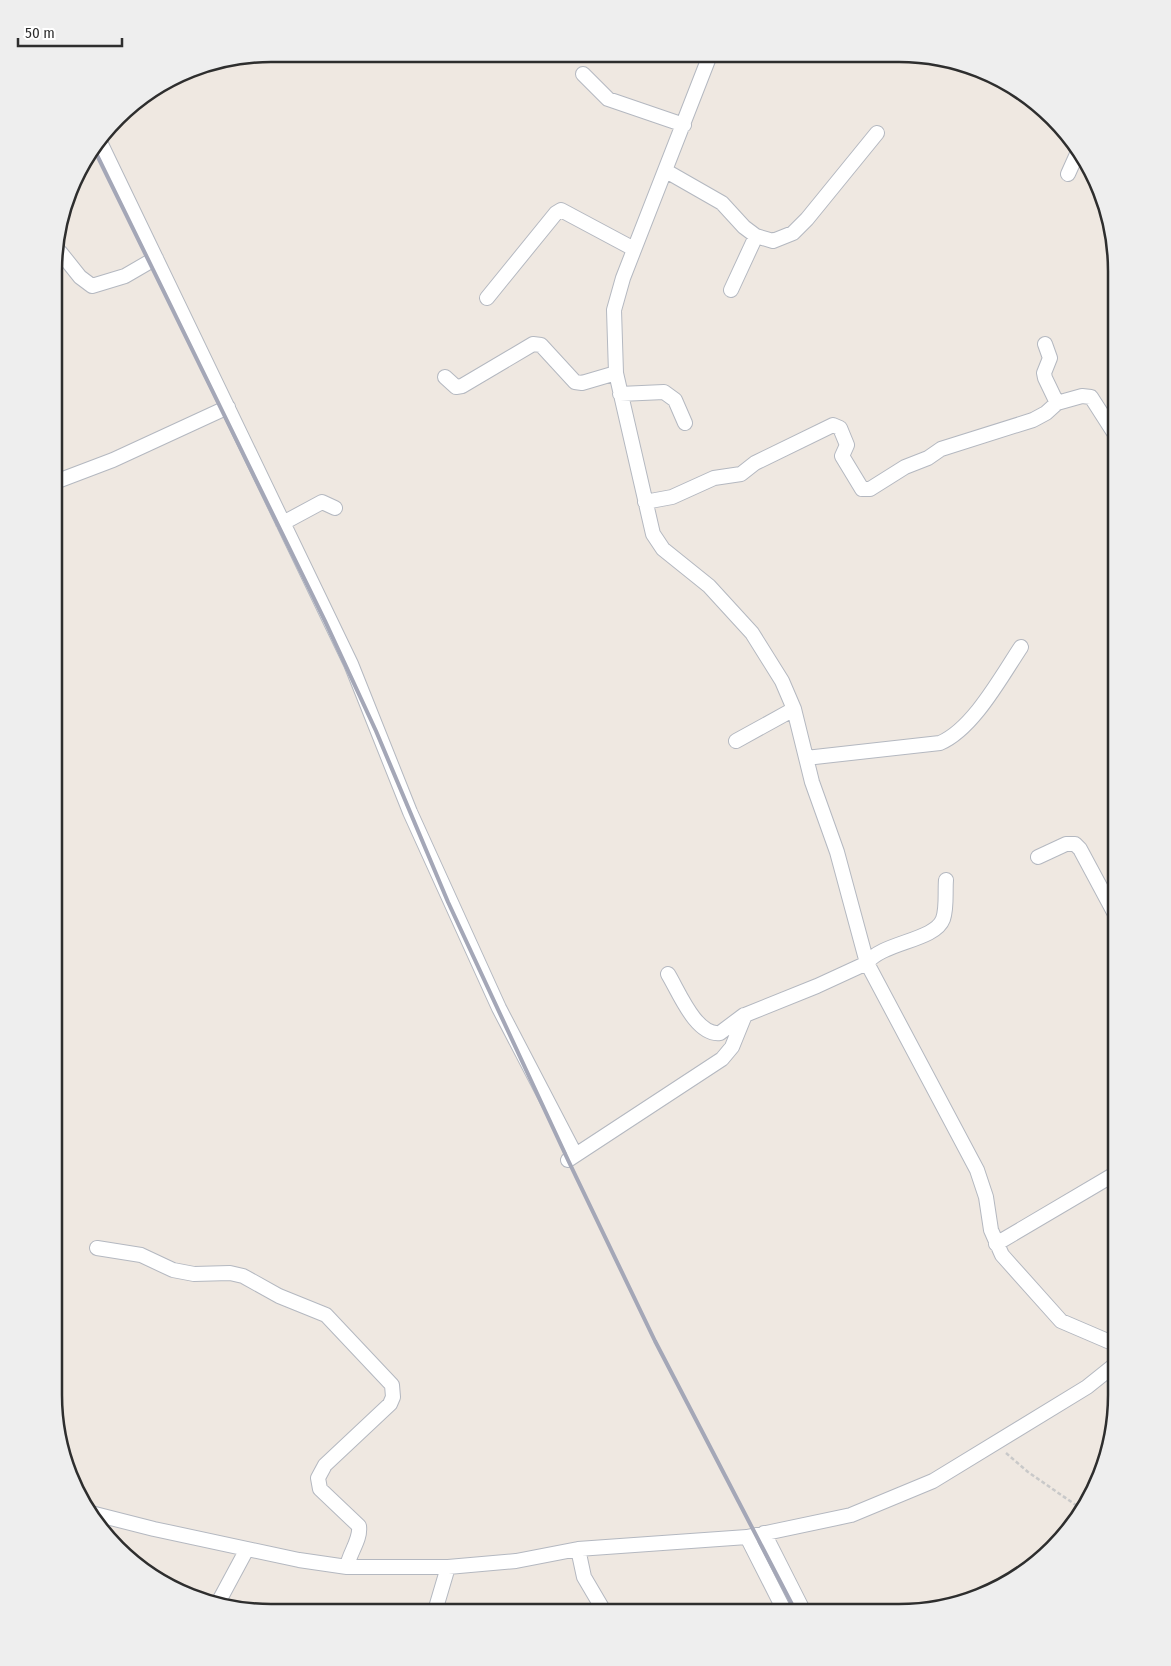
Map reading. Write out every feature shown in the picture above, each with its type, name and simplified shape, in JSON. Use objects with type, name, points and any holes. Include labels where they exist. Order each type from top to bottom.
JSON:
[{"type":"street","points":[[707,62],[634,249],[614,310],[616,373],[653,534],[663,550],[709,586],[752,633],[782,681],[794,709],[806,758],[836,852],[866,963],[977,1170],[996,1244],[1012,1268],[1061,1321],[1108,1341]]},
{"type":"street","points":[[583,74],[608,99],[684,125]]},
{"type":"street","points":[[666,171],[722,204],[744,227],[756,236],[773,241],[793,233],[877,133]]},
{"type":"street","points":[[103,148],[351,664],[410,812],[499,1008],[571,1157],[722,1059],[732,1048],[745,1015]]},
{"type":"street","points":[[1068,174],[1075,159]]},
{"type":"street","points":[[487,298],[556,213],[561,210],[634,249]]},
{"type":"street","points":[[731,290],[756,236]]},
{"type":"street","points":[[63,256],[80,277],[92,286],[125,276],[156,258]]},
{"type":"street","points":[[445,377],[456,387],[462,386],[533,344],[541,345],[575,382],[582,384],[616,373]]},
{"type":"street","points":[[1045,344],[1050,358],[1044,373],[1045,378],[1057,403]]},
{"type":"street","points":[[620,394],[664,392],[675,400],[685,423]]},
{"type":"street","points":[[645,502],[672,497],[714,478],[740,474],[755,463],[837,425],[847,445],[842,456],[862,489],[870,490],[904,467],[928,458],[941,449],[1033,420],[1046,413],[1057,403],[1082,396],[1090,397],[1108,424]]},
{"type":"street","points":[[62,479],[113,460],[228,407]]},
{"type":"street","points":[[284,523],[322,502],[335,508]]},
{"type":"street","points":[[806,758],[940,743],[947,740],[962,729],[1021,647]]},
{"type":"street","points":[[736,741],[794,709]]},
{"type":"street","points":[[1038,857],[1066,844],[1075,844],[1080,849],[1108,901]]},
{"type":"street","points":[[668,974],[698,1026],[708,1032],[720,1033],[745,1015],[817,986],[866,963],[871,957],[932,931],[944,918],[946,880]]},
{"type":"street","points":[[996,1244],[1108,1177]]},
{"type":"street","points":[[98,1248],[141,1255],[173,1270],[194,1274],[230,1273],[243,1276],[279,1296],[326,1315],[392,1385],[393,1397],[390,1404],[325,1465],[319,1473],[320,1489],[359,1526],[359,1537],[349,1556],[346,1567]]},
{"type":"street","points":[[101,1515],[247,1549],[346,1567],[448,1567],[516,1561],[578,1549],[747,1537],[851,1515],[907,1494],[996,1444],[1087,1387],[1108,1370]]},
{"type":"street","points":[[764,1533],[800,1604]]},
{"type":"street","points":[[747,1537],[781,1604]]},
{"type":"street","points":[[221,1597],[247,1549]]},
{"type":"street","points":[[578,1549],[584,1576],[600,1604]]},
{"type":"street","points":[[437,1604],[448,1567]]},
{"type":"path","points":[[996,1444],[1028,1472],[1076,1505]]},
{"type":"railway","points":[[97,156],[325,621],[376,731],[448,902],[568,1160],[655,1341],[792,1604]]}]
